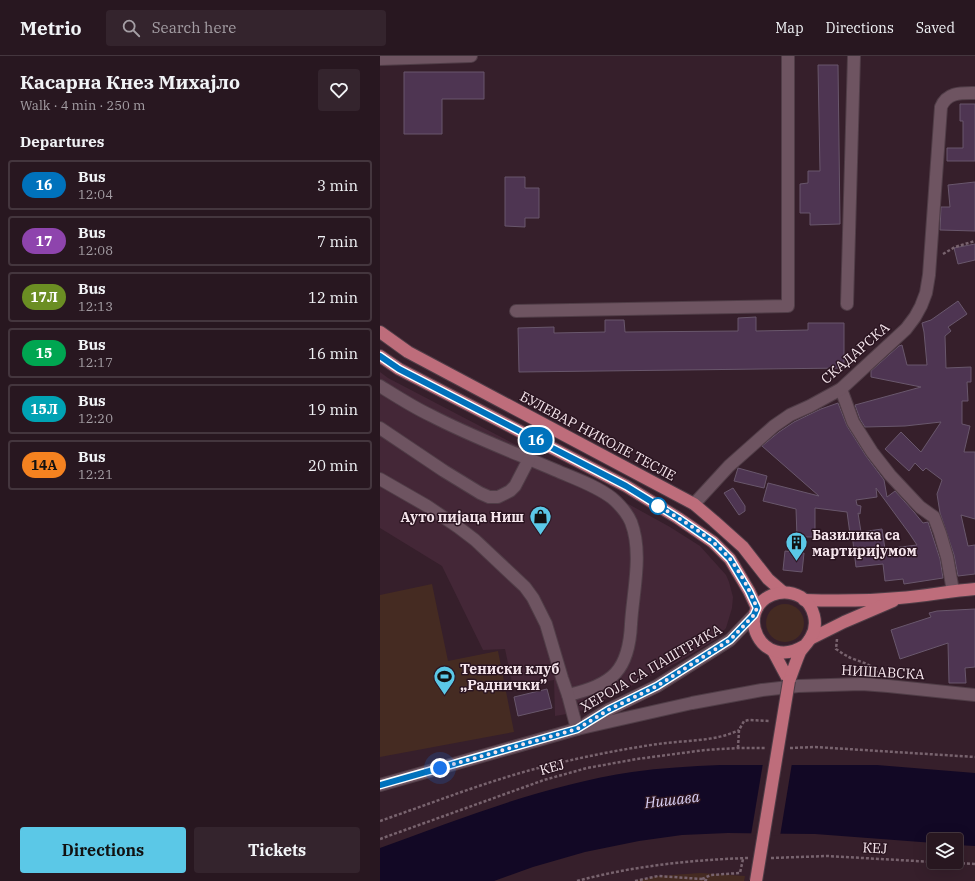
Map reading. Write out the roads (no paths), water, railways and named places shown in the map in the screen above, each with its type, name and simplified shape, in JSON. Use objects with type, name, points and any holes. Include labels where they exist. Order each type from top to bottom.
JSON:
[{"type":"main road","name":"БУЛЕВАР НИКОЛЕ ТЕСЛЕ","points":[[380,332],[408,352],[694,504],[733,537],[768,579],[783,592],[795,594],[804,600]]},
{"type":"main road","points":[[380,356],[399,369],[626,486],[678,518],[713,542],[730,559],[749,591],[756,611]]},
{"type":"main road","points":[[804,600],[899,598],[952,590],[975,589]]},
{"type":"main road","points":[[783,592],[768,596],[762,601],[756,611],[754,626],[757,637],[764,645],[773,651],[781,653],[789,653],[844,622],[899,598]]},
{"type":"main road","points":[[756,881],[789,684],[807,642],[813,632],[815,618],[809,605],[804,600]]},
{"type":"main road","points":[[773,651],[789,684]]},
{"type":"street","points":[[380,58],[471,56]]},
{"type":"street","points":[[516,311],[788,306],[788,56]]},
{"type":"street","points":[[847,304],[854,56]]},
{"type":"street","name":"СКАДАРСКА","points":[[694,504],[729,466],[774,426],[790,415],[810,406],[840,389],[906,329],[915,317],[926,293],[930,261],[941,107],[943,102],[952,94],[975,93]]},
{"type":"street","points":[[380,386],[430,416],[588,485],[612,498],[624,510],[630,521],[635,540],[636,564],[630,642],[625,660],[617,672],[599,686],[568,695]]},
{"type":"street","points":[[840,389],[853,422],[877,458],[890,475],[920,508],[934,517],[947,558],[952,590]]},
{"type":"street","points":[[380,428],[444,471],[480,493],[489,496],[498,497],[510,492],[515,486],[529,459]]},
{"type":"street","points":[[380,478],[427,506],[458,527],[475,540],[525,587],[540,610],[546,624],[577,729]]},
{"type":"street","name":"ХЕРОЈА СА ПАШТРИКА","points":[[577,729],[608,710],[657,686],[730,640],[756,611]]},
{"type":"street","name":"ХЕРОЈА СА ПАШТРИКА","points":[[380,786],[577,729],[692,703],[789,684]]},
{"type":"street","name":"НИШАВСКА","points":[[789,684],[882,685],[975,695]]},
{"type":"water","name":"Нишава","points":[[720,765],[877,765],[975,773],[975,846],[963,845],[963,833],[927,833],[927,842],[815,834],[728,833],[682,835],[639,841],[585,852],[533,867],[494,881],[380,881],[380,848],[473,814],[567,785],[632,772]]},
{"type":"place","name":"Ауто пијаца Ниш","points":[[540,536]]},
{"type":"place","name":"Базилика са мартиријумом","points":[[796,562]]},
{"type":"place","name":"Тениски клуб „Раднички”","points":[[444,696]]}]
